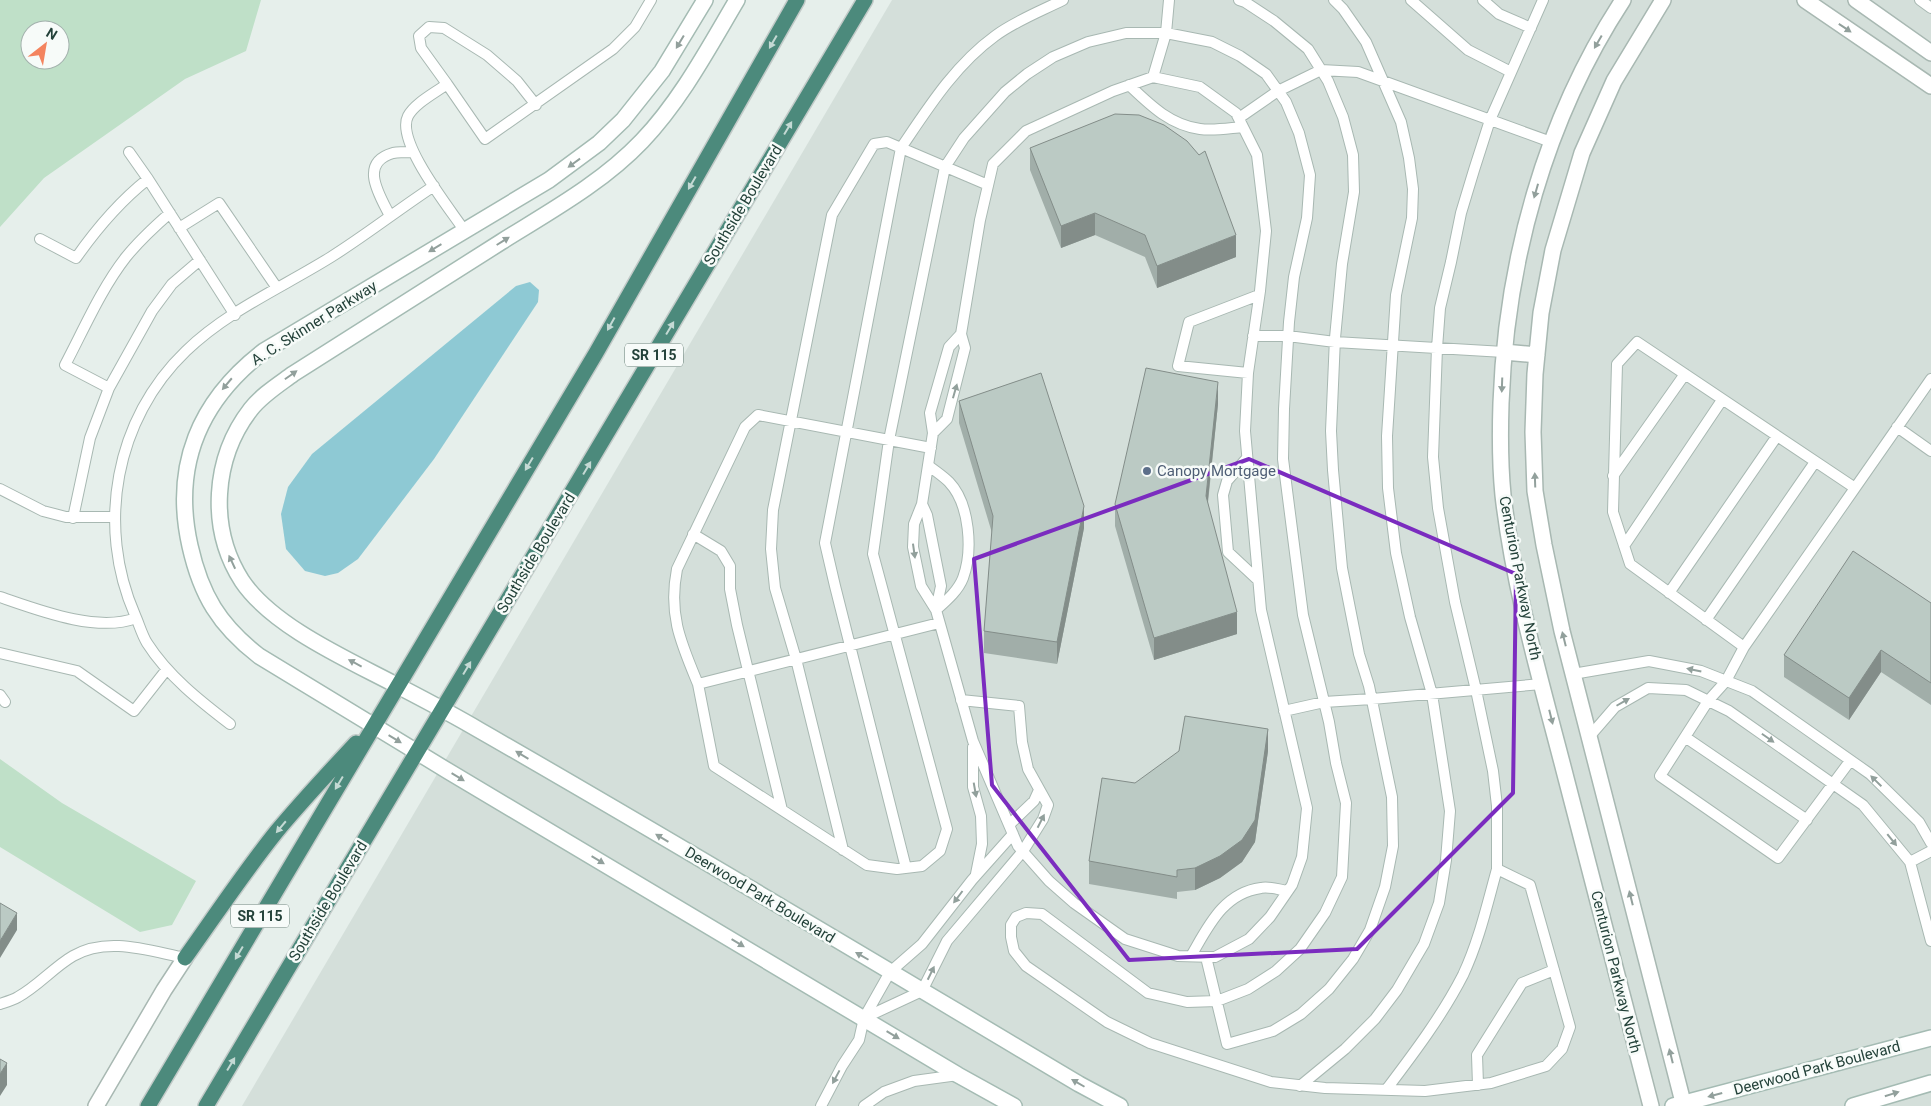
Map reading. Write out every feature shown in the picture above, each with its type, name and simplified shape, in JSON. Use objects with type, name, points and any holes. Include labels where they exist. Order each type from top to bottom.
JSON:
[{"type":"highway","name":"SR 115","points":[[148,1106],[596,352],[797,0]]},
{"type":"highway","name":"Southside Boulevard","points":[[206,1106],[865,0]]},
{"type":"highway","points":[[186,958],[277,832],[318,784],[373,726]]},
{"type":"main road","name":"A. C. Skinner Parkway","points":[[373,726],[260,656],[234,635],[208,601],[198,579],[187,536],[184,503],[186,470],[201,425],[217,397],[238,372],[277,342],[549,180],[599,143],[623,120],[662,71],[705,0]]},
{"type":"main road","name":"A. C. Skinner Parkway","points":[[398,686],[284,622],[268,610],[244,583],[233,565],[225,545],[219,510],[222,468],[233,438],[244,419],[258,401],[293,374],[566,201],[617,164],[641,142],[671,107],[737,0]]},
{"type":"main road","name":"Centurion Parkway North","points":[[1623,0],[1584,66],[1551,142],[1521,242],[1509,308],[1504,352],[1500,432],[1503,494],[1511,551],[1542,684],[1651,1106]]},
{"type":"main road","name":"Centurion Parkway North","points":[[1663,0],[1614,81],[1582,153],[1554,250],[1541,313],[1533,432],[1536,491],[1544,545],[1573,674],[1680,1105]]},
{"type":"main road","points":[[1805,0],[1931,86]]},
{"type":"main road","points":[[1856,0],[1931,53]]},
{"type":"main road","points":[[1504,352],[1537,355]]},
{"type":"main road","name":"Deerwood Park Boulevard","points":[[398,686],[442,709],[1079,1084],[1120,1106]]},
{"type":"main road","points":[[373,726],[864,1018],[958,1076],[1014,1106]]},
{"type":"main road","points":[[96,1106],[164,990],[186,958]]},
{"type":"main road","name":"Deerwood Park Boulevard","points":[[1680,1105],[1931,1038]]},
{"type":"main road","points":[[1854,1106],[1931,1083]]},
{"type":"lane","points":[[536,105],[517,81],[487,55],[444,28],[429,27],[419,36],[421,48],[485,139],[536,105],[613,49],[635,27],[650,0]]},
{"type":"lane","points":[[906,868],[826,543],[846,432],[901,148],[933,101],[962,66],[995,36],[1063,0]]},
{"type":"lane","points":[[1153,77],[1166,34],[1169,0]]},
{"type":"lane","points":[[1206,957],[1227,1044],[1273,1031],[1301,1014],[1329,989],[1353,959],[1370,930],[1385,887],[1394,846],[1392,797],[1372,699],[1359,654],[1342,568],[1331,431],[1335,342],[1342,264],[1354,192],[1353,155],[1343,117],[1328,81],[1308,49],[1274,21],[1239,0]]},
{"type":"lane","points":[[1300,1086],[1345,1049],[1375,1019],[1391,998],[1424,944],[1439,903],[1446,860],[1450,811],[1432,694],[1406,599],[1396,553],[1390,497],[1387,436],[1396,295],[1412,218],[1413,189],[1401,122],[1366,42],[1343,9],[1334,0]]},
{"type":"lane","points":[[1411,0],[1468,50],[1511,72]]},
{"type":"lane","points":[[1483,0],[1499,14],[1531,28]]},
{"type":"lane","points":[[1386,1090],[1443,1010],[1463,974],[1480,932],[1496,869],[1497,806],[1493,771],[1455,602],[1438,508],[1433,457],[1437,348],[1440,308],[1461,213],[1490,120],[1543,0]]},
{"type":"lane","points":[[1920,0],[1931,8]]},
{"type":"lane","points":[[931,448],[889,440],[846,432],[758,414],[745,427],[693,534],[677,569],[673,590],[674,613],[680,642],[698,684],[714,766],[866,865],[897,869],[922,866],[940,851],[947,829],[873,554],[889,440],[945,167],[964,138],[1005,92],[1052,57],[1088,42],[1126,33],[1166,34],[1212,42],[1240,56],[1266,74],[1286,102],[1299,132],[1310,175],[1307,218],[1294,277],[1288,336],[1284,409],[1284,459],[1303,615],[1346,803],[1342,877],[1325,913],[1300,948],[1276,972],[1248,989],[1216,1001],[1187,1002],[1148,993],[1042,914],[1026,914],[1016,917],[1011,924],[1011,938],[1014,951],[1026,966],[1107,1022],[1150,1043],[1197,1060],[1271,1082],[1325,1088],[1425,1091],[1491,1083],[1546,1066],[1562,1049],[1570,1027],[1530,886],[1496,869]]},
{"type":"lane","points":[[1129,85],[1155,110],[1175,122],[1201,129],[1241,123],[1278,90],[1320,70],[1358,72],[1551,142]]},
{"type":"lane","points":[[933,434],[947,419],[965,348],[962,334],[980,220],[993,164],[1026,131],[1129,85],[1153,77],[1200,87],[1236,113],[1257,155],[1266,231],[1248,373],[1245,431],[1261,610],[1298,762],[1307,808],[1302,857],[1288,891],[1270,917],[1249,939],[1215,957],[1206,957],[1178,956],[1125,939],[1049,881],[1018,846],[972,741],[936,610],[921,586],[913,548],[914,524],[922,504],[933,434],[930,413],[949,347],[962,334]]},
{"type":"lane","points":[[447,84],[417,106],[408,117],[407,132],[412,152],[464,230]]},
{"type":"lane","points":[[844,850],[796,659],[775,588],[771,549],[773,510],[832,215],[874,144],[888,142],[988,185]]},
{"type":"lane","points":[[129,152],[235,315]]},
{"type":"lane","points":[[390,216],[374,186],[373,173],[379,161],[392,153],[412,152]]},
{"type":"lane","points":[[40,239],[76,258],[92,234],[113,210],[148,179]]},
{"type":"lane","points":[[230,724],[197,699],[168,669],[147,642],[129,602],[119,569],[114,517],[116,492],[122,462],[139,415],[151,393],[168,371],[186,351],[206,334],[277,288],[332,256],[434,186]]},
{"type":"lane","points":[[179,228],[219,203],[277,288]]},
{"type":"lane","points":[[108,388],[65,365],[112,278],[126,257],[147,233],[170,213]]},
{"type":"lane","points":[[73,518],[90,438],[108,388],[152,311],[172,284],[200,260]]},
{"type":"lane","points":[[1248,373],[1178,366],[1189,322],[1259,295]]},
{"type":"lane","points":[[1253,336],[1288,336],[1335,342],[1504,352]]},
{"type":"lane","points":[[1744,647],[1630,564],[1613,512],[1617,364],[1636,342],[1855,488]]},
{"type":"lane","points":[[1614,476],[1685,374]]},
{"type":"lane","points":[[1850,761],[1778,858],[1660,776],[1708,701],[1726,681],[1744,647],[1897,428],[1928,390],[1931,378]]},
{"type":"lane","points":[[1624,546],[1722,400]]},
{"type":"lane","points":[[1897,428],[1931,451]]},
{"type":"lane","points":[[1670,593],[1777,436]]},
{"type":"lane","points":[[1247,458],[1227,481],[1222,495],[1228,552],[1258,580]]},
{"type":"lane","points":[[1706,620],[1815,462]]},
{"type":"lane","points":[[928,465],[950,483],[962,502],[969,550],[962,578],[953,593],[936,610]]},
{"type":"lane","points":[[0,489],[43,511],[73,518],[114,517]]},
{"type":"lane","points":[[922,504],[927,515],[941,586],[936,610]]},
{"type":"lane","points":[[693,534],[721,551],[730,566],[730,589],[782,810]]},
{"type":"lane","points":[[0,596],[48,613],[108,624],[123,623],[136,618]]},
{"type":"lane","points":[[698,684],[939,623]]},
{"type":"lane","points":[[0,653],[77,671],[134,711],[168,669]]},
{"type":"lane","points":[[1573,674],[1649,661],[1702,671],[1752,691],[1870,774],[1919,822],[1931,843]]},
{"type":"lane","points":[[1284,710],[1324,702],[1542,684]]},
{"type":"lane","points":[[1590,737],[1615,707],[1648,688],[1686,690],[1729,711],[1864,805],[1910,862],[1931,941]]},
{"type":"lane","points":[[864,1018],[922,991],[947,941],[1023,850],[1043,820],[1048,805],[1028,769],[1022,742],[1019,706],[961,700]]},
{"type":"lane","points":[[1685,737],[1807,820]]},
{"type":"lane","points":[[972,741],[973,787],[981,816],[982,844],[976,876]]},
{"type":"lane","points":[[821,1106],[842,1066],[859,1040],[864,1018],[890,972],[922,944],[1034,801],[1039,790]]},
{"type":"lane","points":[[1910,862],[1931,852]]},
{"type":"lane","points":[[1191,956],[1212,918],[1235,896],[1261,887],[1288,891]]},
{"type":"lane","points":[[0,1004],[18,997],[73,956],[90,948],[108,946],[130,947],[186,958]]},
{"type":"lane","points":[[1478,1085],[1477,1055],[1522,983],[1554,970]]},
{"type":"lane","points":[[864,1106],[884,1092],[914,1081],[958,1076]]},
{"type":"highlighted area","points":[[1249,459],[1516,574],[1513,793],[1357,949],[1129,960],[992,785],[974,559]]},
{"type":"shaded area","points":[[892,0],[1931,0],[1931,1106],[242,1106]]},
{"type":"green space","points":[[0,0],[261,0],[246,51],[185,79],[44,178],[0,227]]},
{"type":"green space","points":[[0,759],[62,803],[196,881],[172,925],[140,932],[0,847]]},
{"type":"water","points":[[530,282],[539,290],[538,302],[434,459],[358,559],[338,573],[325,576],[305,571],[286,549],[281,514],[288,487],[312,454],[516,286]]},
{"type":"building","points":[[1115,114],[1139,115],[1164,125],[1187,141],[1199,155],[1205,151],[1236,235],[1157,266],[1145,235],[1095,213],[1061,226],[1030,148]]},
{"type":"building","points":[[1146,368],[1218,382],[1206,496],[1237,612],[1154,638],[1115,504]]},
{"type":"building","points":[[1041,373],[1084,506],[1057,642],[984,631],[993,516],[959,401]]},
{"type":"building","points":[[1853,551],[1931,603],[1931,683],[1881,650],[1849,698],[1784,655]]},
{"type":"building","points":[[1185,716],[1268,729],[1255,820],[1242,840],[1220,856],[1195,868],[1177,870],[1177,877],[1089,861],[1102,778],[1135,783],[1179,751]]},
{"type":"building","points":[[0,903],[17,913],[0,941]]},
{"type":"building","points":[[0,1059],[7,1063],[0,1074]]},
{"type":"place","name":"Canopy Mortgage","points":[[1147,471]]}]
